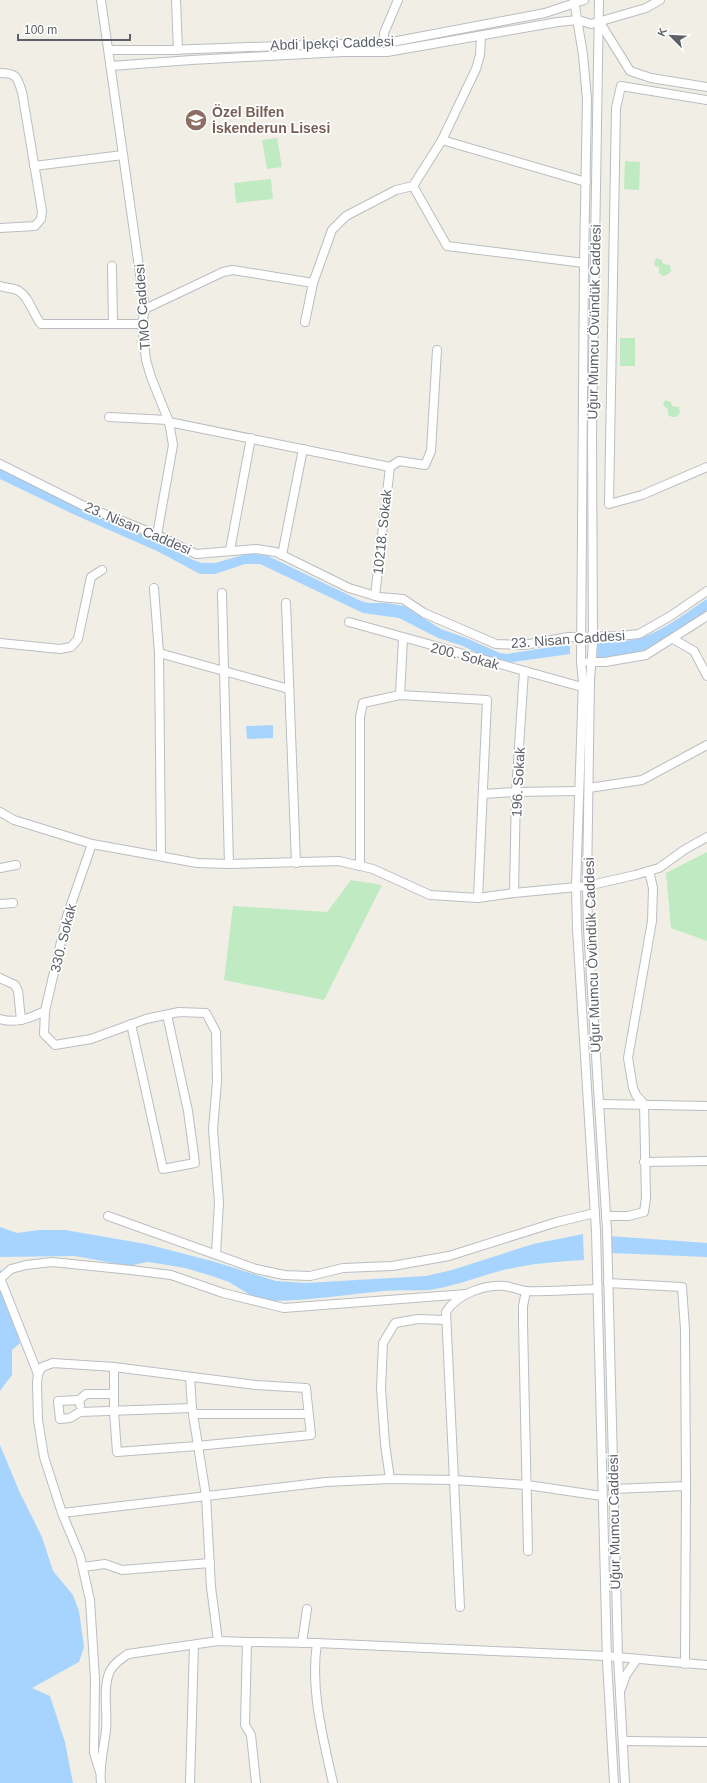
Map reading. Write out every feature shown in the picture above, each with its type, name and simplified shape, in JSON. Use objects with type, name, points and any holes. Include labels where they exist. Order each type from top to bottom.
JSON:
[{"type":"street","name":"TMO Caddesi","points":[[101,0],[145,309],[142,324],[146,360],[168,421],[173,445],[157,535]]},
{"type":"street","points":[[176,0],[178,50]]},
{"type":"street","points":[[384,42],[384,33],[398,0]]},
{"type":"street","name":"Abdi İpekçi Caddesi","points":[[109,50],[178,50],[384,42],[546,13],[584,0]]},
{"type":"street","name":"Uğur Mumcu Övündük Caddesi","points":[[599,0],[592,434],[593,640],[590,680],[587,886],[608,1261]]},
{"type":"street","name":"Abdi İpekçi Caddesi","points":[[111,66],[343,52],[387,52],[558,22],[578,20],[591,24],[646,8],[660,0]]},
{"type":"street","name":"Uğur Mumcu Övündük Caddesi","points":[[575,2],[587,99],[584,263],[582,687],[576,886],[578,952],[597,1262]]},
{"type":"street","points":[[599,21],[630,71],[651,78],[707,87]]},
{"type":"street","points":[[305,322],[313,283],[332,230],[346,216],[396,190],[413,186],[442,140],[476,69],[480,55],[481,36]]},
{"type":"street","points":[[0,73],[11,73],[17,77],[22,92],[42,211],[41,219],[35,226],[0,228]]},
{"type":"street","points":[[707,100],[621,86],[616,108],[609,504],[642,495],[707,467]]},
{"type":"street","points":[[442,140],[586,182]]},
{"type":"street","points":[[34,166],[123,155]]},
{"type":"street","points":[[413,186],[447,246],[584,263]]},
{"type":"street","points":[[112,266],[113,323]]},
{"type":"street","points":[[145,309],[223,272],[233,270],[313,283]]},
{"type":"street","points":[[0,286],[18,290],[26,297],[34,315],[41,324],[142,324]]},
{"type":"street","points":[[109,417],[168,421],[390,467],[399,461],[424,465],[431,451],[437,350]]},
{"type":"street","points":[[230,550],[251,438]]},
{"type":"street","points":[[282,555],[303,448]]},
{"type":"street","name":"23. Nisan Caddesi","points":[[0,464],[82,505],[157,535],[196,554],[256,549],[276,552],[349,588],[375,596],[403,599],[424,613],[496,644],[524,645],[568,637],[593,640],[639,634],[672,615],[707,591]]},
{"type":"street","name":"10218. Sokak","points":[[375,596],[390,467]]},
{"type":"street","points":[[0,643],[60,649],[71,647],[78,639],[91,577],[102,570]]},
{"type":"street","points":[[154,588],[159,652],[161,855]]},
{"type":"street","points":[[222,593],[230,864]]},
{"type":"street","points":[[286,603],[296,862]]},
{"type":"street","points":[[582,658],[627,660],[646,655],[707,616]]},
{"type":"street","name":"200. Sokak","points":[[349,622],[403,639],[582,687]]},
{"type":"street","points":[[400,695],[403,639]]},
{"type":"street","points":[[673,639],[694,651],[707,676]]},
{"type":"street","points":[[159,652],[289,689]]},
{"type":"street","name":"196. Sokak","points":[[514,892],[516,792],[524,671]]},
{"type":"street","points":[[360,866],[360,717],[363,703],[400,695],[487,700],[478,898]]},
{"type":"street","points":[[589,788],[642,780],[707,745]]},
{"type":"street","points":[[483,794],[578,791]]},
{"type":"street","points":[[0,812],[14,820],[92,844],[197,862],[230,864],[340,861],[373,869],[430,895],[478,898],[514,892],[587,886],[649,871],[659,868],[684,850],[707,837]]},
{"type":"street","name":"330. Sokak","points":[[92,844],[67,916],[45,1011],[44,1034],[56,1045],[91,1039],[131,1024]]},
{"type":"street","points":[[0,868],[16,865]]},
{"type":"street","points":[[606,1216],[628,1216],[644,1212],[646,1198],[644,1162],[644,1104],[636,1095],[633,1088],[628,1058],[652,921],[653,888],[649,871]]},
{"type":"street","points":[[0,904],[13,903]]},
{"type":"street","points":[[0,978],[15,985],[18,991],[21,1020]]},
{"type":"street","points":[[0,1019],[10,1022],[33,1017],[45,1011]]},
{"type":"street","points":[[167,1015],[188,1111],[195,1163],[163,1169],[131,1024],[167,1015],[179,1012],[206,1013],[216,1032],[218,1081],[213,1130],[219,1202],[216,1254]]},
{"type":"street","points":[[600,1104],[707,1106]]},
{"type":"street","points":[[644,1162],[707,1161]]},
{"type":"street","points":[[108,1216],[256,1269],[284,1275],[310,1276],[343,1268],[392,1266],[449,1256],[557,1222],[595,1213]]},
{"type":"street","name":"Uğur Mumcu Caddesi","points":[[608,1261],[618,1657],[625,1783]]},
{"type":"street","points":[[38,1374],[0,1278],[11,1269],[26,1265],[52,1262],[171,1275],[223,1293],[284,1308],[466,1294],[488,1288],[505,1286],[526,1291],[597,1289]]},
{"type":"street","name":"Uğur Mumcu Caddesi","points":[[597,1262],[606,1656],[614,1783]]},
{"type":"street","points":[[608,1283],[682,1287],[685,1328],[685,1664]]},
{"type":"street","points":[[526,1291],[522,1323],[528,1551]]},
{"type":"street","points":[[460,1607],[446,1312],[450,1305],[466,1294]]},
{"type":"street","points":[[390,1479],[385,1444],[381,1388],[383,1343],[395,1323],[418,1319],[446,1320]]},
{"type":"street","points":[[100,1772],[94,1752],[95,1679],[90,1600],[80,1556],[62,1513],[44,1457],[38,1420],[37,1383],[38,1374],[42,1367],[53,1363],[114,1367],[256,1385],[306,1388],[310,1435],[118,1452],[114,1412],[114,1367]]},
{"type":"street","points":[[190,1377],[192,1411],[206,1496],[210,1563],[218,1641]]},
{"type":"street","points":[[114,1394],[86,1394],[79,1400],[58,1401],[60,1419],[70,1418],[80,1412],[192,1411],[308,1414]]},
{"type":"street","points":[[79,1400],[80,1412]]},
{"type":"street","points":[[62,1513],[326,1482],[390,1479],[454,1480],[527,1486],[602,1496]]},
{"type":"street","points":[[613,1489],[686,1486]]},
{"type":"street","points":[[83,1567],[105,1564],[122,1570],[210,1563]]},
{"type":"street","points":[[302,1643],[306,1609]]},
{"type":"street","points":[[100,1783],[100,1772],[106,1729],[106,1691],[110,1671],[118,1661],[128,1654],[218,1641],[317,1643],[606,1656],[707,1665]]},
{"type":"street","points":[[247,1642],[245,1725],[250,1735],[256,1783]]},
{"type":"street","points":[[317,1643],[314,1664],[315,1681],[322,1734],[333,1783]]},
{"type":"street","points":[[190,1783],[194,1645]]},
{"type":"street","points":[[620,1694],[626,1675],[637,1659]]},
{"type":"street","points":[[623,1741],[707,1742]]},
{"type":"green space","points":[[277,138],[282,167],[267,169],[262,140]]},
{"type":"green space","points":[[625,161],[640,162],[639,190],[624,189]]},
{"type":"green space","points":[[271,179],[273,199],[236,203],[234,183]]},
{"type":"green space","points":[[656,258],[662,260],[663,264],[670,265],[671,271],[667,275],[663,276],[659,273],[659,267],[655,266],[654,264]]},
{"type":"green space","points":[[620,338],[635,338],[635,366],[620,366]]},
{"type":"green space","points":[[665,400],[671,402],[672,406],[679,407],[680,413],[676,417],[668,415],[668,409],[663,405]]},
{"type":"green space","points":[[707,852],[707,941],[671,928],[666,873]]},
{"type":"green space","points":[[351,880],[382,885],[324,1000],[224,980],[233,906],[327,912]]},
{"type":"water","points":[[0,468],[47,492],[202,563],[215,563],[250,553],[268,556],[361,601],[404,606],[441,629],[500,653],[507,654],[570,644],[570,654],[507,663],[481,655],[463,646],[438,638],[399,618],[363,613],[260,564],[245,564],[215,574],[200,574],[159,552],[75,515],[0,479]]},
{"type":"water","points":[[707,599],[707,611],[645,650],[634,655],[597,659],[598,643],[621,642],[651,634],[668,625]]},
{"type":"water","points":[[273,725],[273,738],[247,739],[246,726]]},
{"type":"water","points":[[0,1227],[17,1233],[39,1230],[65,1230],[146,1244],[212,1261],[276,1281],[305,1283],[426,1276],[452,1270],[533,1244],[583,1234],[584,1260],[551,1262],[518,1267],[446,1287],[429,1290],[390,1290],[310,1299],[265,1301],[255,1298],[229,1282],[212,1276],[185,1268],[155,1263],[147,1262],[129,1266],[75,1256],[0,1257]]},
{"type":"water","points":[[609,1236],[707,1243],[707,1257],[610,1253]]},
{"type":"water","points":[[0,1268],[20,1343],[12,1350],[12,1375],[0,1391]]},
{"type":"water","points":[[0,1445],[20,1493],[42,1537],[53,1571],[73,1595],[79,1611],[84,1647],[79,1662],[32,1688],[50,1696],[65,1742],[73,1783],[0,1783]]},
{"type":"place","name":"Özel Bilfen İskenderun Lisesi","points":[[196,120]]}]
